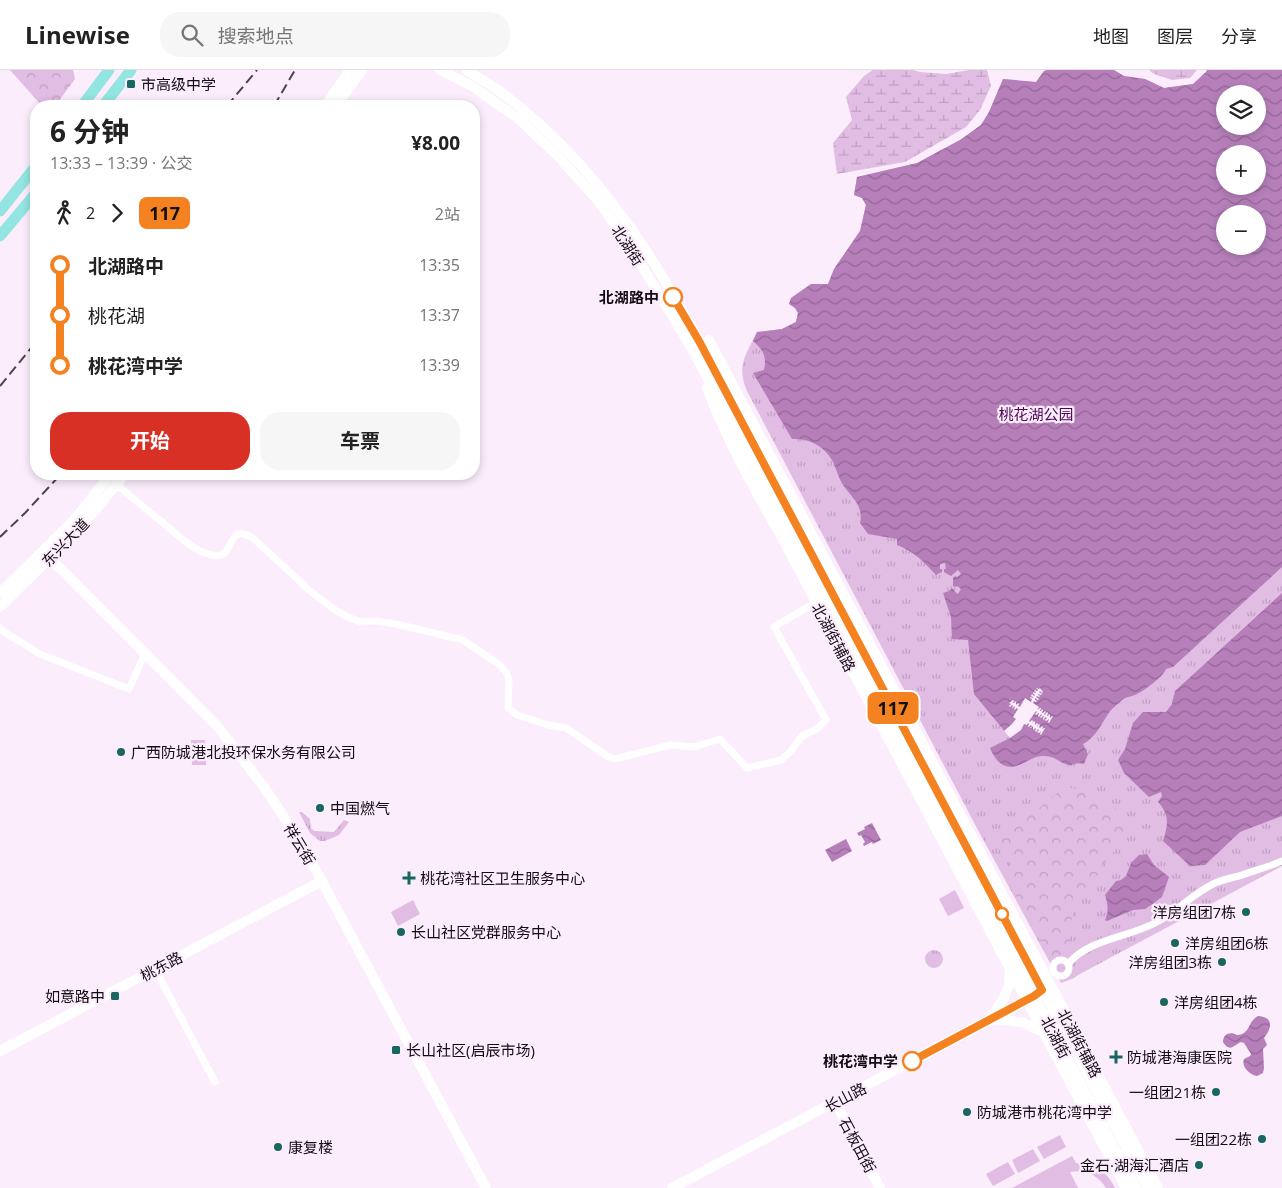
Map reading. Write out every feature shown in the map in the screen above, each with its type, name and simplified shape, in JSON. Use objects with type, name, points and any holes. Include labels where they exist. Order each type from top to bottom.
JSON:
[{"type":"main road","points":[[86,100],[109,70]]},
{"type":"main road","points":[[108,100],[131,70]]},
{"type":"main road","points":[[112,95],[138,70]]},
{"type":"main road","points":[[329,100],[350,70]]},
{"type":"main road","points":[[340,100],[362,70]]},
{"type":"main road","name":"北湖街","points":[[440,70],[472,86],[520,120],[557,155],[599,202],[623,236],[691,347],[804,570],[962,869],[1038,992],[1062,1049],[1131,1187]]},
{"type":"main road","name":"北湖街","points":[[466,70],[498,90],[534,119],[577,161],[614,205],[647,253],[699,341],[1038,992],[1148,1188]]},
{"type":"main road","points":[[0,211],[30,174]]},
{"type":"main road","points":[[3,228],[30,199]]},
{"type":"main road","name":"北湖街辅路","points":[[709,340],[1038,992],[1158,1188]]},
{"type":"main road","name":"东兴大道","points":[[0,607],[46,555],[106,480]]},
{"type":"main road","name":"东兴大道","points":[[0,593],[82,526],[120,480]]},
{"type":"main road","name":"祥云街","points":[[46,555],[218,727],[264,787],[303,846],[486,1188]]},
{"type":"main road","name":"北湖街辅路","points":[[804,570],[816,602],[850,657]]},
{"type":"main road","name":"北湖街辅路","points":[[962,869],[1010,968],[1038,992],[1043,1032],[1131,1187]]},
{"type":"main road","name":"桃东路","points":[[0,1051],[322,881]]},
{"type":"main road","points":[[989,1020],[1003,1000],[1009,985],[1010,968]]},
{"type":"main road","name":"长山路","points":[[672,1188],[989,1020],[1038,992]]},
{"type":"main road","points":[[989,1020],[1016,1020],[1028,1024],[1043,1032],[1062,1049]]},
{"type":"main road","name":"石板田街","points":[[835,1102],[880,1188]]},
{"type":"street","points":[[116,484],[191,546],[212,556],[220,555],[227,551],[233,536],[236,534],[248,535],[309,590],[348,618],[360,622],[375,621],[396,624],[463,640],[500,665],[506,672],[509,680],[508,708],[518,715],[548,725],[566,728],[607,756],[615,759],[670,745],[694,747],[720,739],[747,768],[781,760],[791,751],[802,736],[817,729],[826,720],[774,627],[816,602]]},
{"type":"street","points":[[0,628],[40,654],[129,689],[144,653]]},
{"type":"street","points":[[1068,964],[1064,961],[1057,961],[1053,968],[1056,975],[1061,977],[1066,975],[1069,971],[1068,964],[1075,956],[1100,942],[1139,930],[1157,922],[1215,883],[1282,861]]},
{"type":"street","points":[[155,969],[215,1082]]},
{"type":"street","points":[[1038,992],[1056,975]]},
{"type":"green space","points":[[10,70],[73,70],[75,79],[59,100],[37,100]]},
{"type":"green space","points":[[873,70],[913,70],[946,74],[969,70],[987,70],[991,86],[980,110],[966,127],[905,162],[837,174],[833,143],[852,120],[846,97],[864,76]]},
{"type":"green space","name":"桃花湖公园","points":[[1047,70],[1114,70],[1124,76],[1145,79],[1164,88],[1193,84],[1207,70],[1282,70],[1282,866],[1074,978],[1061,983],[979,832],[747,391],[742,374],[746,354],[757,332],[782,329],[796,322],[798,313],[789,304],[791,298],[811,284],[828,284],[834,269],[860,231],[866,205],[862,198],[854,195],[857,177],[917,163],[960,140],[981,125],[989,112],[1003,79],[1036,82],[1044,71]]},
{"type":"green space","points":[[1149,70],[1197,70],[1190,78],[1172,80],[1154,74]]},
{"type":"green space","points":[[191,740],[205,740],[206,765],[192,765]]},
{"type":"green space","points":[[1066,786],[1114,807],[1136,828],[1108,858],[1094,881],[1073,897],[1070,947],[1063,957],[1055,958],[1050,955],[1010,887],[1011,876],[1007,852],[996,845]]},
{"type":"green space","points":[[299,812],[302,812],[310,819],[311,828],[314,831],[334,832],[344,820],[349,822],[339,835],[325,841],[320,841],[310,833]]},
{"type":"green space","points":[[955,890],[964,908],[948,916],[939,899]]},
{"type":"green space","points":[[413,900],[420,914],[398,926],[391,912]]},
{"type":"green space","points":[[930,950],[938,950],[943,955],[941,966],[930,968],[925,963],[925,955]]},
{"type":"green space","points":[[1060,1135],[1066,1147],[1044,1159],[1037,1147]]},
{"type":"green space","points":[[1033,1149],[1040,1161],[1018,1173],[1012,1160]]},
{"type":"green space","points":[[1072,1156],[1076,1163],[1089,1165],[1104,1173],[1115,1188],[1106,1188],[1095,1176],[1086,1172],[1076,1171],[1070,1172],[1078,1188],[1012,1188]]},
{"type":"green space","points":[[1008,1162],[1015,1174],[993,1186],[986,1174]]},
{"type":"water","name":"桃花湖公园","points":[[1047,70],[1114,70],[1124,76],[1145,79],[1164,88],[1193,84],[1207,70],[1282,70],[1282,567],[1173,667],[1166,669],[1158,679],[1144,690],[1124,699],[1113,708],[1094,735],[1083,744],[1088,754],[1084,764],[1069,765],[1054,758],[1042,756],[1012,767],[999,762],[990,748],[1010,738],[974,694],[968,640],[952,639],[951,617],[943,593],[952,588],[958,594],[961,589],[953,586],[953,578],[961,574],[958,570],[951,576],[944,572],[944,569],[946,569],[945,563],[940,564],[942,572],[936,575],[918,557],[897,545],[897,539],[868,534],[860,523],[859,507],[843,485],[833,463],[824,450],[815,443],[792,439],[753,373],[764,370],[765,361],[762,350],[753,341],[757,332],[782,329],[796,322],[798,313],[789,304],[791,298],[811,284],[828,284],[834,269],[860,231],[866,205],[862,198],[854,195],[857,177],[917,163],[960,140],[981,125],[989,112],[1003,79],[1036,82],[1044,71]]},
{"type":"water","points":[[1282,593],[1282,816],[1240,832],[1205,865],[1190,866],[1163,841],[1167,820],[1165,811],[1158,802],[1162,796],[1161,792],[1149,797],[1124,773],[1118,760],[1125,749],[1133,723],[1143,712],[1166,712],[1172,704],[1175,691]]},
{"type":"water","points":[[872,823],[881,840],[864,846],[865,842],[861,835],[859,836],[857,833]]},
{"type":"water","points":[[846,839],[852,851],[832,862],[825,850]]},
{"type":"water","points":[[1147,854],[1154,865],[1169,877],[1162,897],[1145,909],[1133,910],[1107,921],[1105,920],[1108,908],[1105,895],[1116,881],[1126,876],[1131,863],[1139,855]]},
{"type":"water","points":[[1258,1016],[1267,1018],[1270,1027],[1264,1038],[1267,1045],[1263,1049],[1263,1073],[1257,1076],[1245,1068],[1244,1059],[1251,1054],[1244,1043],[1241,1042],[1230,1048],[1223,1042],[1227,1034],[1237,1035],[1245,1032],[1252,1021]]},
{"type":"pier","points":[[1036,688],[1040,688],[1043,692],[1039,692],[1042,694],[1038,694],[1040,696],[1036,697],[1039,699],[1035,698],[1037,701],[1033,703],[1039,707],[1037,710],[1041,708],[1040,711],[1043,710],[1042,713],[1046,712],[1045,715],[1047,712],[1047,716],[1049,714],[1050,718],[1053,716],[1049,723],[1049,719],[1046,721],[1047,718],[1045,717],[1044,720],[1044,716],[1040,717],[1041,714],[1039,717],[1039,713],[1035,714],[1036,711],[1029,721],[1032,720],[1032,723],[1034,721],[1035,725],[1037,723],[1037,727],[1039,724],[1040,728],[1042,726],[1042,729],[1045,728],[1041,735],[1041,731],[1037,732],[1038,729],[1036,732],[1033,726],[1030,728],[1031,725],[1028,726],[1028,723],[1027,725],[1024,724],[1021,730],[1010,738],[1004,731],[1016,719],[1013,717],[1018,709],[1016,708],[1015,710],[1014,706],[1012,708],[1012,705],[1010,707],[1011,704],[1009,703],[1013,700],[1013,703],[1016,701],[1016,705],[1018,703],[1020,707],[1025,698],[1031,702],[1032,699],[1030,697],[1033,698],[1032,694],[1035,695],[1033,692],[1036,693],[1034,691],[1038,690]]},
{"type":"railway","points":[[232,100],[257,70]]},
{"type":"railway","points":[[278,100],[295,70]]},
{"type":"railway","points":[[0,386],[30,349]]},
{"type":"railway","points":[[0,537],[55,480]]},
{"type":"bus line","name":"117","points":[[673,297],[699,341],[1042,990],[912,1061]]},
{"type":"place","name":"市高级中学","points":[[131,84]]},
{"type":"place","name":"北湖路中","points":[[673,297]]},
{"type":"place","name":"广西防城港北投环保水务有限公司","points":[[121,752]]},
{"type":"place","name":"中国燃气","points":[[320,808]]},
{"type":"place","name":"桃花湾社区卫生服务中心","points":[[409,878]]},
{"type":"place","name":"洋房组团7栋","points":[[1246,912]]},
{"type":"place","name":"长山社区党群服务中心","points":[[401,932]]},
{"type":"place","name":"洋房组团6栋","points":[[1175,943]]},
{"type":"place","name":"洋房组团3栋","points":[[1222,962]]},
{"type":"place","name":"如意路中","points":[[115,996]]},
{"type":"place","name":"洋房组团4栋","points":[[1164,1002]]},
{"type":"place","name":"长山社区(启辰市场)","points":[[396,1050]]},
{"type":"place","name":"防城港海康医院","points":[[1116,1057]]},
{"type":"place","name":"桃花湾中学","points":[[912,1061]]},
{"type":"place","name":"一组团21栋","points":[[1216,1092]]},
{"type":"place","name":"防城港市桃花湾中学","points":[[967,1112]]},
{"type":"place","name":"一组团22栋","points":[[1262,1139]]},
{"type":"place","name":"康复楼","points":[[278,1147]]},
{"type":"place","name":"金石·湖海汇酒店","points":[[1199,1165]]}]
